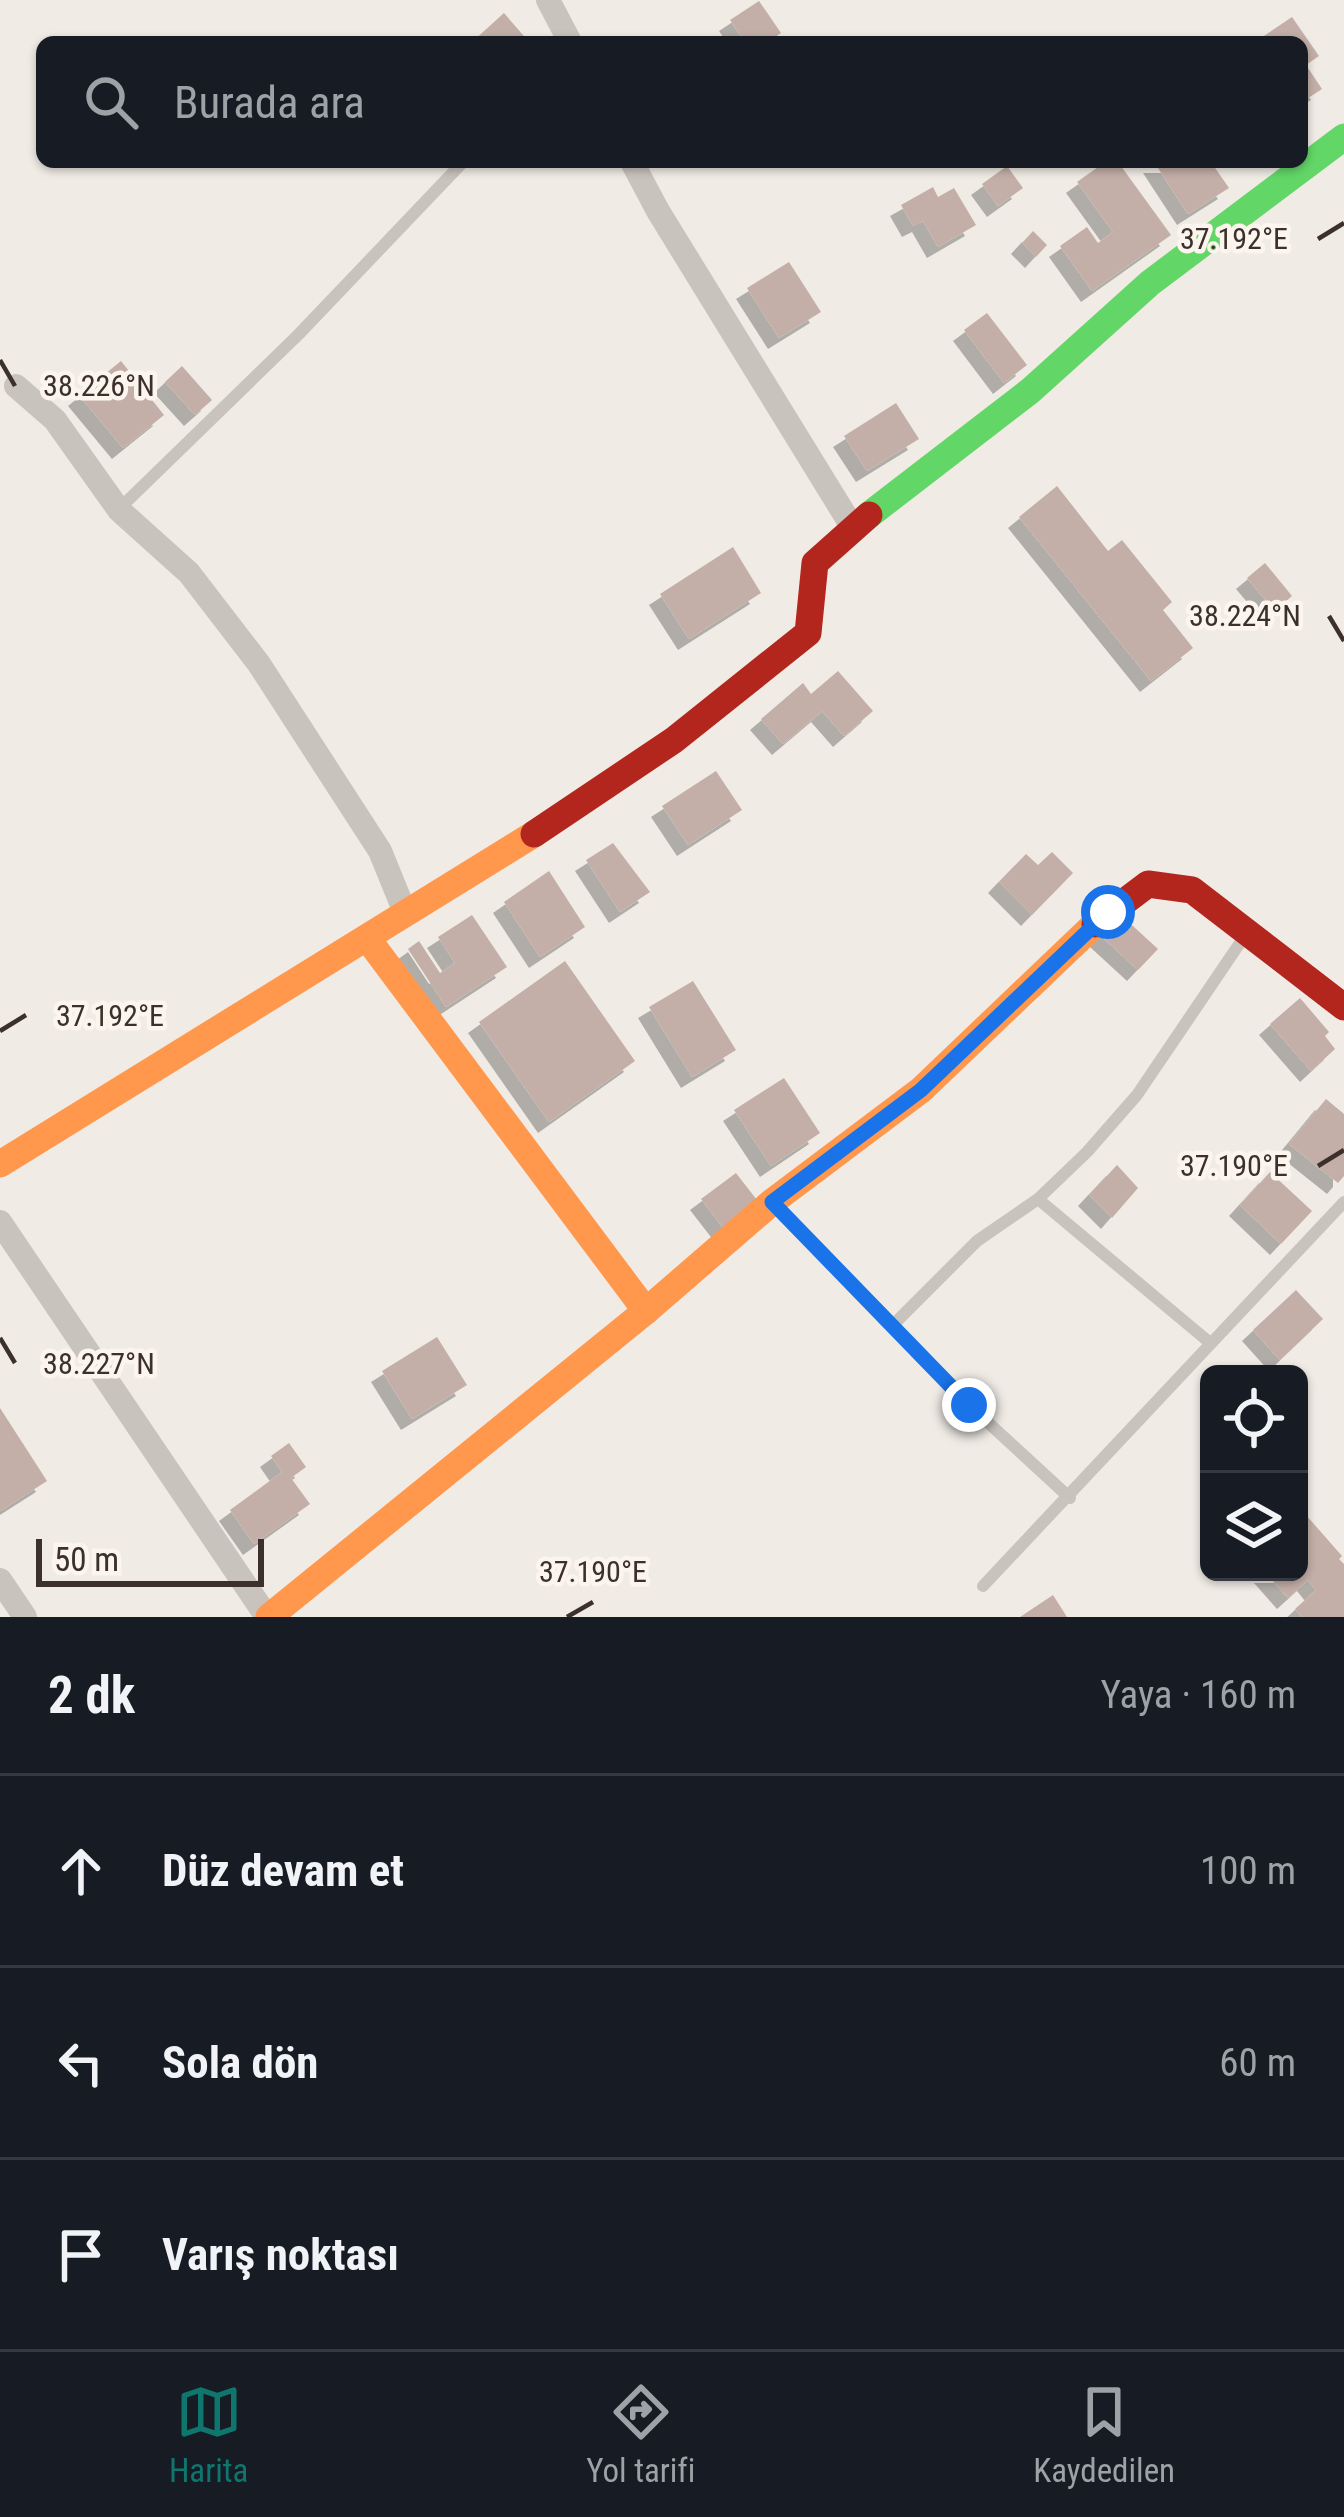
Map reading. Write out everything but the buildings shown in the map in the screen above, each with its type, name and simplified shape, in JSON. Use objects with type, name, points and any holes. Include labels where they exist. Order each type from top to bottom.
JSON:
[{"type":"street","points":[[548,0],[566,36]]},
{"type":"street","points":[[1308,163],[1344,136]]},
{"type":"street","points":[[635,168],[853,528]]},
{"type":"street","points":[[0,1164],[367,938],[404,910],[533,835],[727,704],[808,633],[815,563],[1030,391],[1150,284],[1302,168]]},
{"type":"street","points":[[16,386],[56,420],[118,510],[189,573],[259,664],[380,851],[404,910]]},
{"type":"street","points":[[0,1222],[268,1617],[646,1311],[772,1202],[921,1090],[1108,912],[1148,884],[1192,890],[1344,1007]]},
{"type":"street","points":[[367,938],[646,1311]]},
{"type":"street","points":[[0,1580],[25,1617]]},
{"type":"lane","points":[[118,510],[298,334],[457,168]]},
{"type":"lane","points":[[893,1324],[977,1241],[1038,1199],[1137,1095],[1246,933]]},
{"type":"lane","points":[[1038,1199],[1209,1342]]},
{"type":"lane","points":[[772,1202],[969,1405],[1070,1498]]},
{"type":"lane","points":[[983,1586],[1344,1202]]},
{"type":"traffic: fast","points":[[1308,164],[1344,137]]},
{"type":"traffic: fast","points":[[869,515],[1030,391],[1150,283],[1303,168]]},
{"type":"traffic: slow","points":[[0,1164],[534,834]]},
{"type":"traffic: slow","points":[[646,1311],[772,1202],[921,1090],[1095,924]]},
{"type":"traffic: slow","points":[[269,1617],[646,1311],[367,938]]},
{"type":"traffic: jam","points":[[534,834],[674,740],[808,633],[815,563],[869,515]]},
{"type":"traffic: jam","points":[[1095,924],[1148,884],[1192,890],[1344,1007]]},
{"type":"route","points":[[969,1405],[772,1202],[921,1090],[1108,912]]}]
